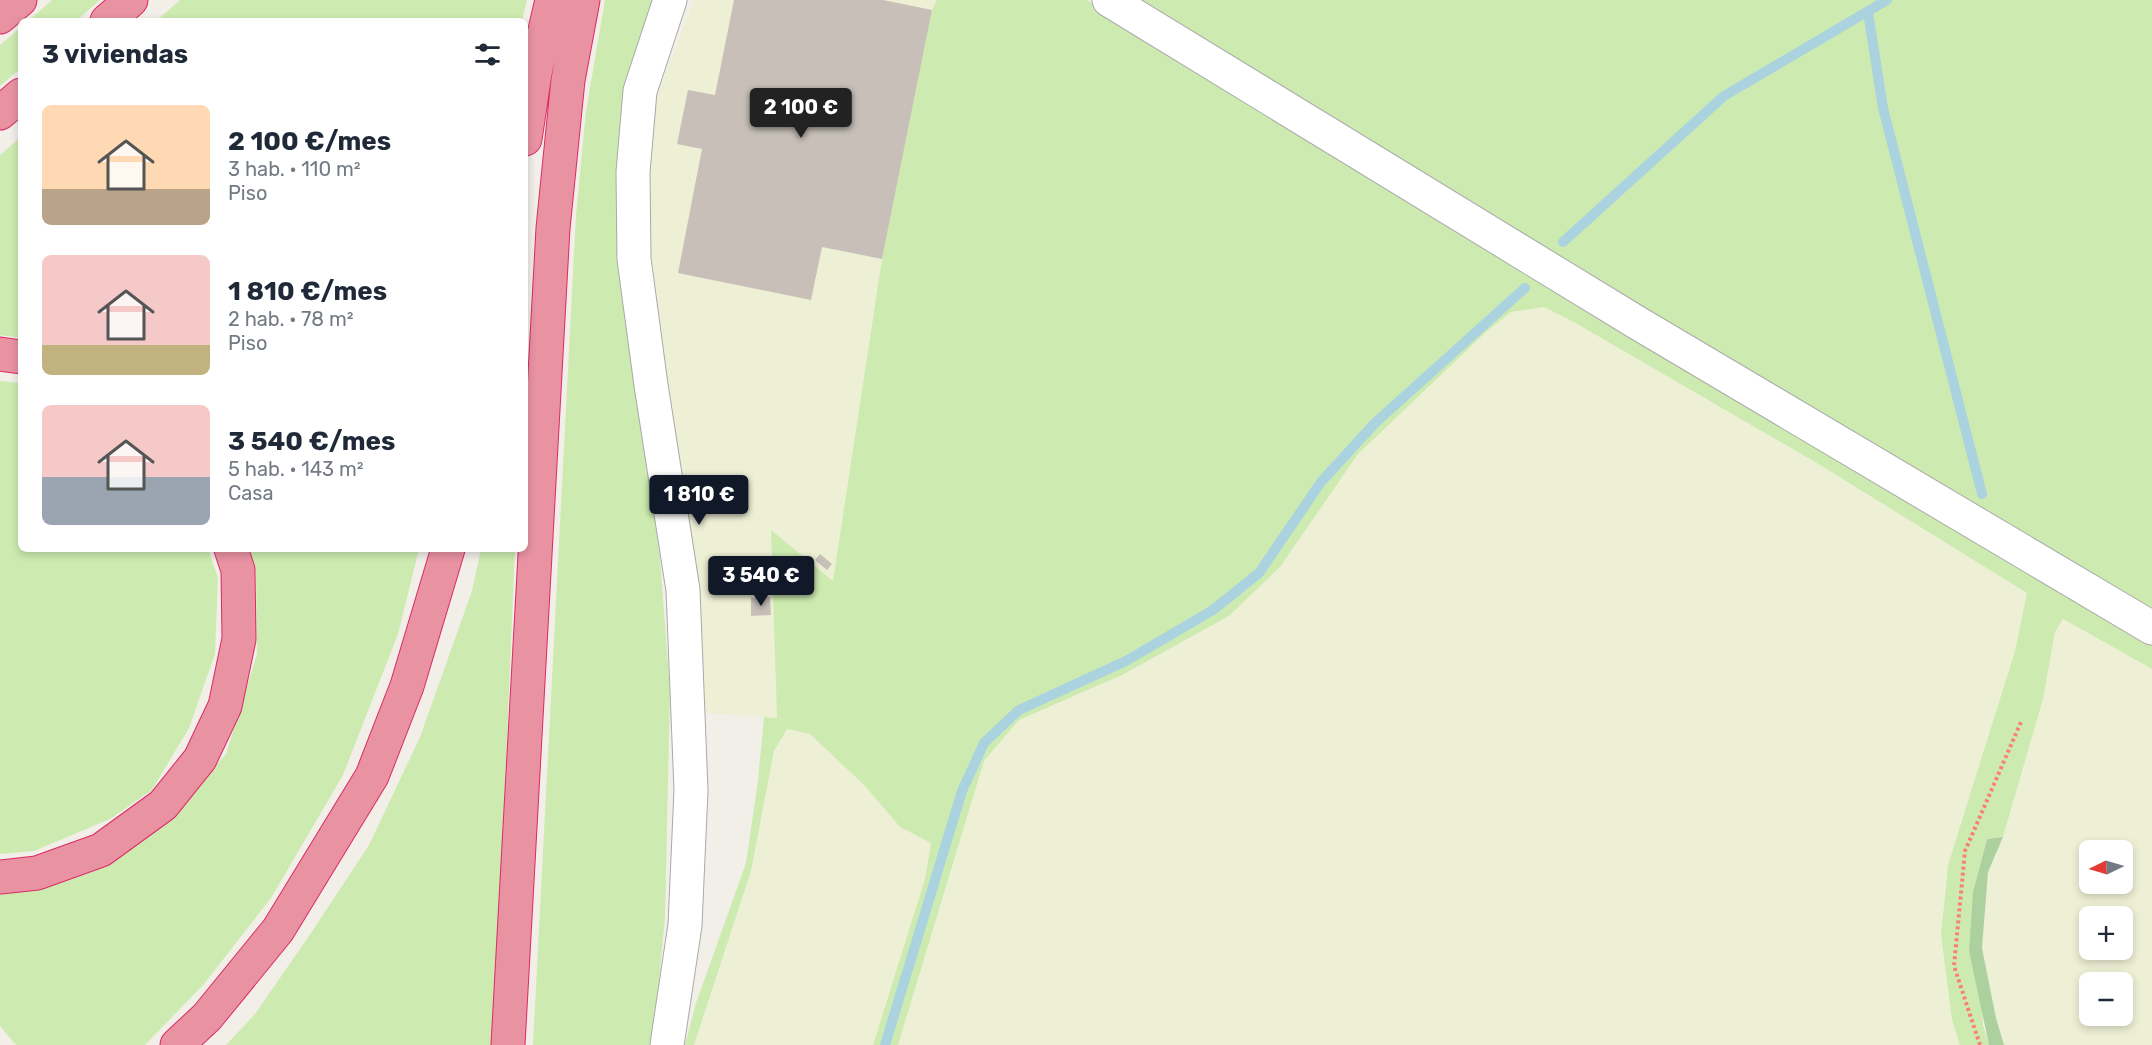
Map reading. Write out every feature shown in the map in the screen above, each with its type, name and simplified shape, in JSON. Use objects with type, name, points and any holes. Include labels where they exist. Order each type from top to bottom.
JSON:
[{"type":"highway","points":[[0,17],[20,0]]},
{"type":"highway","points":[[110,18],[131,0]]},
{"type":"highway","points":[[528,119],[535,73],[552,0]]},
{"type":"highway","points":[[508,1045],[553,228],[568,80],[583,0]]},
{"type":"highway","points":[[0,113],[18,98]]},
{"type":"highway","points":[[0,354],[18,357]]},
{"type":"highway","points":[[0,877],[37,873],[101,850],[163,805],[200,759],[225,706],[239,639],[238,570],[232,552]]},
{"type":"highway","points":[[177,1045],[207,1017],[278,930],[372,776],[407,686],[447,552]]},
{"type":"street","points":[[667,1045],[685,925],[691,790],[683,591],[634,259],[633,172],[640,91],[670,0]]},
{"type":"street","points":[[1109,0],[1636,322],[2152,628]]},
{"type":"path","points":[[1980,1045],[1954,966],[1965,851],[2021,722]]},
{"type":"green space","points":[[52,0],[100,0],[79,18],[31,18]]},
{"type":"green space","points":[[180,0],[527,0],[523,18],[159,18]]},
{"type":"green space","points":[[605,0],[655,0],[626,92],[616,190],[636,389],[660,557],[670,692],[665,917],[653,1045],[533,1045],[576,215],[586,111]]},
{"type":"green space","points":[[694,0],[937,0],[932,10],[882,259],[833,582],[771,531],[777,718],[703,713],[698,595],[685,498],[645,251],[651,111]]},
{"type":"green space","points":[[937,0],[1087,0],[2152,638],[2152,669],[2063,619],[2055,632],[2043,699],[2003,837],[1987,839],[1973,892],[1983,1025],[1989,1045],[1960,1045],[1952,1020],[1941,935],[1948,865],[2015,651],[2027,593],[1820,465],[1544,307],[1511,312],[1486,332],[1358,454],[1280,567],[1229,616],[1122,675],[1019,720],[984,761],[898,1045],[873,1045],[925,879],[931,843],[900,827],[865,786],[810,734],[787,729],[774,751],[751,871],[694,1045],[685,1045],[696,1003],[746,863],[764,717],[777,718],[771,530],[833,581],[882,259],[932,10]]},
{"type":"green space","points":[[1130,0],[2152,0],[2152,613]]},
{"type":"green space","points":[[18,30],[18,71],[0,86],[0,45]]},
{"type":"green space","points":[[18,140],[18,338],[0,335],[0,155]]},
{"type":"green space","points":[[1544,307],[1820,465],[2027,593],[2015,651],[1948,865],[1941,935],[1952,1020],[1960,1045],[898,1045],[984,761],[1019,720],[1123,675],[1229,616],[1280,567],[1358,454],[1486,332],[1511,312]]},
{"type":"green space","points":[[0,381],[18,383],[18,552],[209,552],[218,578],[215,654],[189,728],[152,790],[110,819],[34,851],[0,854]]},
{"type":"green space","points":[[250,552],[418,552],[398,634],[343,775],[271,898],[204,984],[145,1045],[16,1045],[0,1026],[0,891],[164,823],[226,754],[257,654],[256,572]]},
{"type":"green space","points":[[480,552],[515,552],[494,1045],[226,1045],[255,1014],[369,845],[420,737],[472,591]]},
{"type":"green space","points":[[2063,619],[2152,669],[2152,1045],[2004,1045],[1996,1018],[1982,948],[1988,871],[2003,837],[2043,699],[2055,632]]},
{"type":"green space","points":[[787,728],[810,734],[865,786],[900,827],[931,843],[925,879],[873,1045],[694,1045],[751,871],[774,751]]},
{"type":"green space","points":[[2003,837],[1988,872],[1982,948],[1996,1018],[2004,1045],[1989,1045],[1969,951],[1973,892],[1987,839]]},
{"type":"building","points":[[734,0],[883,0],[932,10],[882,259],[822,247],[811,300],[678,273],[702,149],[677,144],[688,90],[715,95]]},
{"type":"building","points":[[820,554],[832,564],[827,570],[815,560]]},
{"type":"building","points":[[770,597],[771,615],[751,616],[751,598]]},
{"type":"waterway","points":[[1563,242],[1724,96],[1887,0]]},
{"type":"waterway","points":[[1868,12],[1883,108],[1982,494]]},
{"type":"waterway","points":[[885,1045],[962,791],[984,743],[1019,710],[1126,661],[1213,610],[1259,573],[1321,482],[1375,423],[1525,288]]}]
